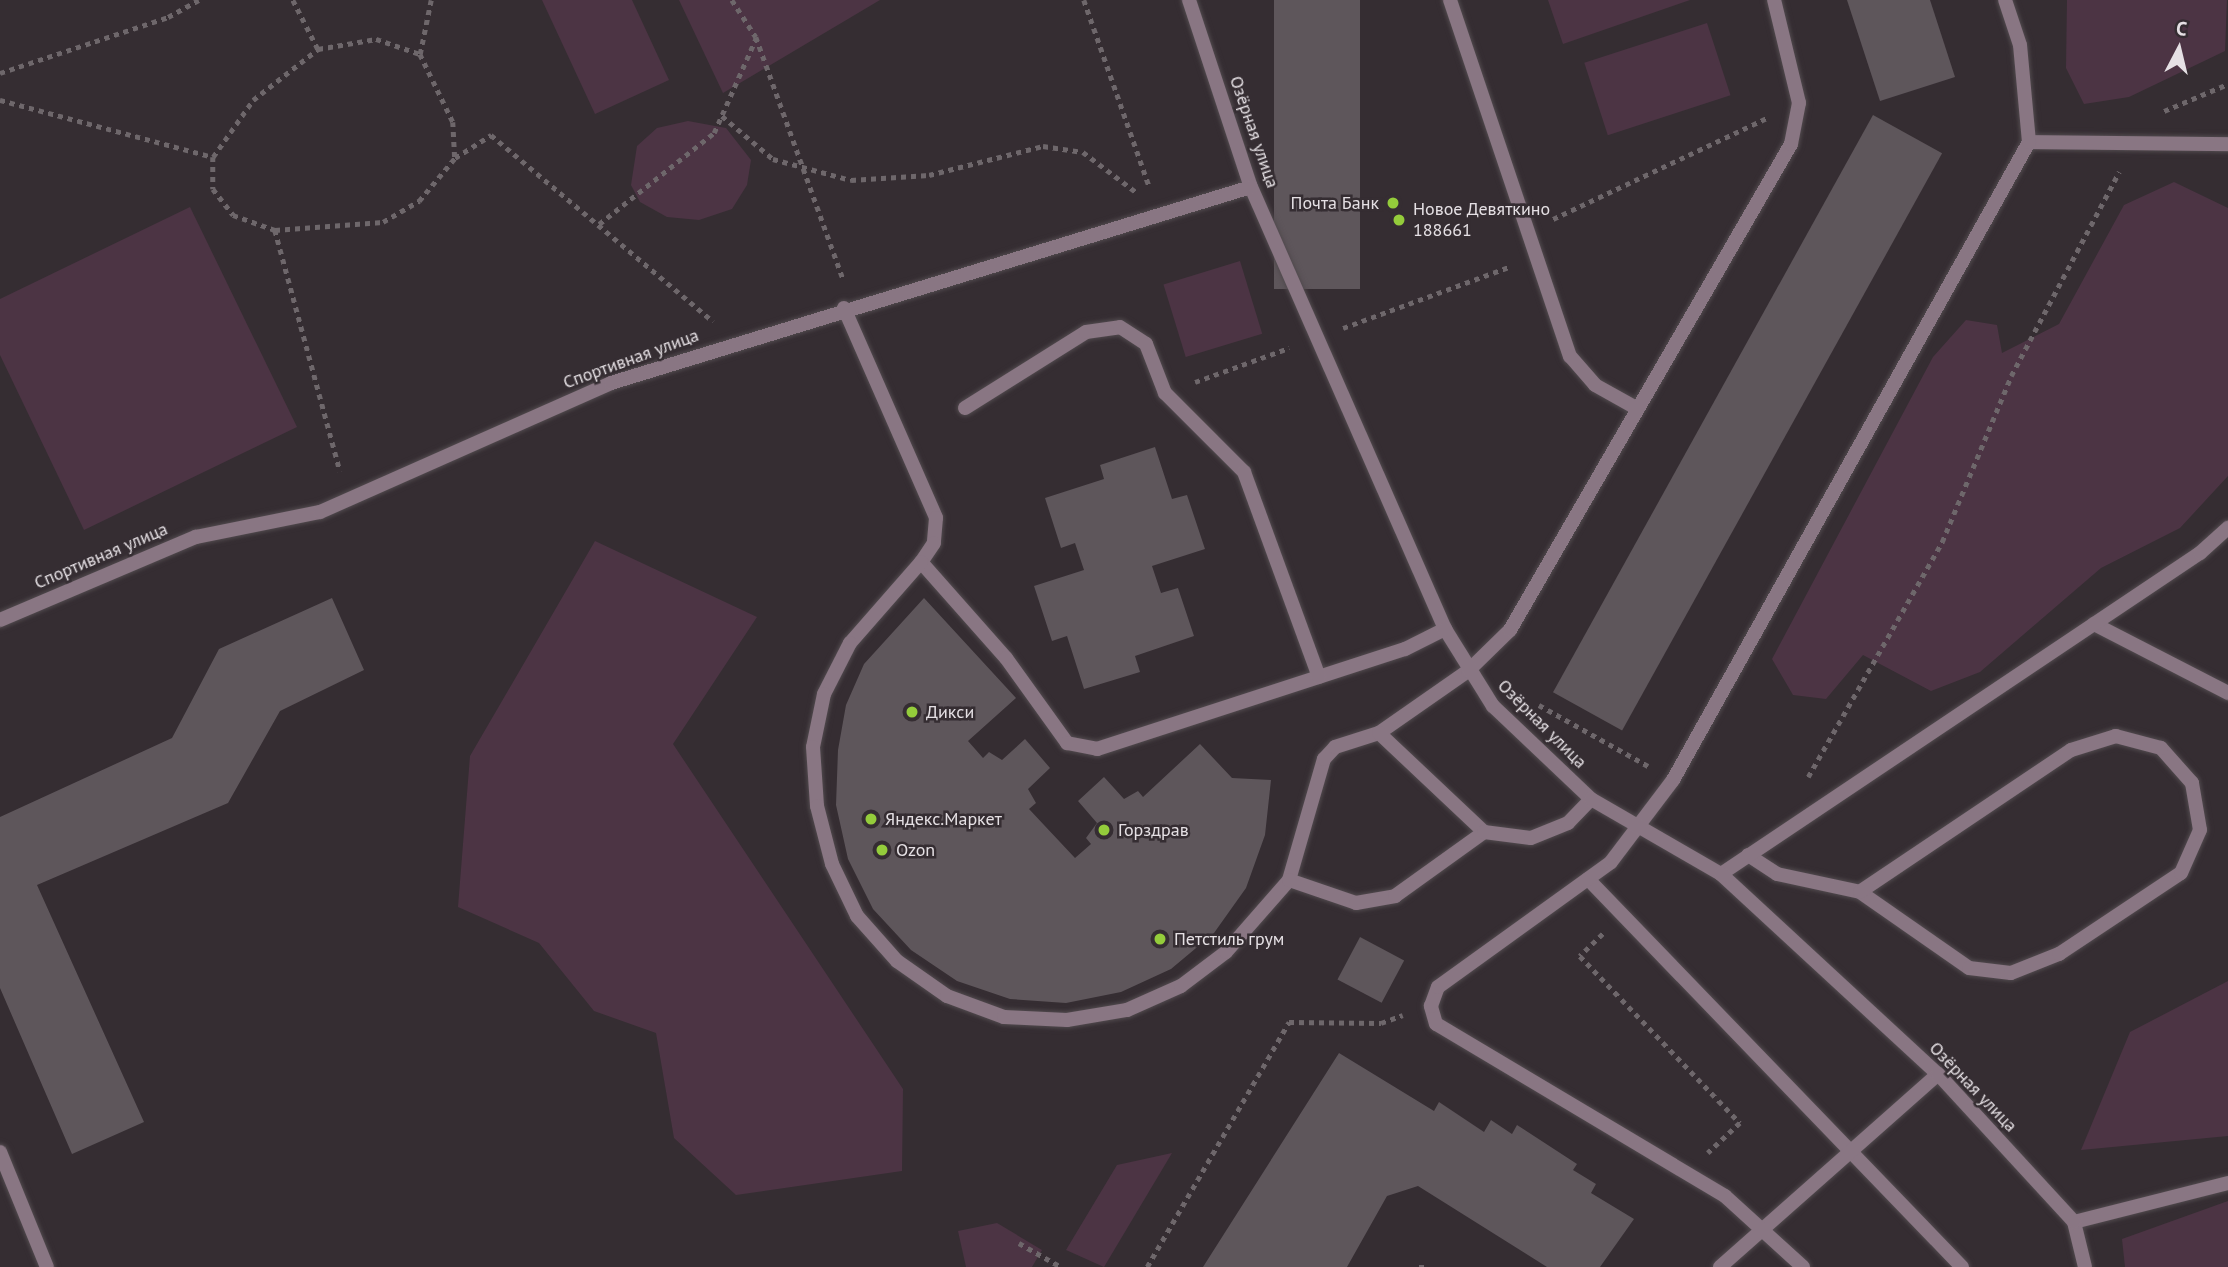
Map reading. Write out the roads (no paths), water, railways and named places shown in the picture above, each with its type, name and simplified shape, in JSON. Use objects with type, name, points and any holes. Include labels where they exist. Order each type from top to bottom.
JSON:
[{"type":"street","name":"Озёрная улица","points":[[1189,0],[1251,187],[1445,629],[1468,671],[1493,706],[1591,799],[1721,874],[1937,1074],[2074,1222]]},
{"type":"street","points":[[1450,0],[1570,356],[1595,385],[1638,409]]},
{"type":"street","points":[[848,306],[936,518],[934,543],[921,562],[850,643],[824,694],[813,747],[817,806],[832,864],[857,916],[897,961],[947,996],[1004,1017],[1067,1020],[1127,1010],[1181,986],[1226,952],[1289,880],[1324,759],[1335,747],[1378,733],[1468,671],[1510,630],[1791,145],[1799,103],[1774,0]]},
{"type":"street","points":[[1803,1267],[1765,1227],[1687,1173],[1436,1024],[1431,1006],[1438,987],[1588,879],[1640,828],[1673,780],[2029,142],[2020,45],[2005,0]]},
{"type":"street","points":[[2029,142],[2136,140],[2228,144]]},
{"type":"street","name":"Спортивная улица","points":[[0,620],[196,537],[320,512],[611,383],[848,306],[1251,187]]},
{"type":"street","points":[[965,408],[1086,332],[1120,327],[1146,344],[1165,393],[1244,472],[1319,677]]},
{"type":"street","points":[[1721,874],[2094,624],[2228,528]]},
{"type":"street","points":[[921,562],[1006,658],[1067,743],[1097,749],[1319,677],[1445,629]]},
{"type":"street","points":[[2094,624],[2228,693]]},
{"type":"street","points":[[1378,733],[1484,832],[1531,838],[1569,823],[1591,799]]},
{"type":"street","points":[[1748,855],[1777,874],[1860,892],[1969,968],[2011,973],[2059,954],[2181,873],[2200,830],[2192,783],[2161,748],[2116,736],[2071,750],[1860,892]]},
{"type":"street","points":[[1289,880],[1356,903],[1395,896],[1484,832]]},
{"type":"street","points":[[1588,879],[1962,1267]]},
{"type":"street","points":[[1720,1267],[1937,1074]]},
{"type":"street","points":[[0,1152],[47,1267]]},
{"type":"street","points":[[2085,1267],[2074,1222],[2228,1183]]},
{"type":"place","name":"Почта Банк","points":[[1393,203]]},
{"type":"place","name":"Новое Девяткино 188661","points":[[1399,220]]},
{"type":"place","name":"Дикси","points":[[912,712]]},
{"type":"place","name":"Яндекс.Маркет","points":[[871,819]]},
{"type":"place","name":"Горздрав","points":[[1104,830]]},
{"type":"place","name":"Ozon","points":[[882,850]]},
{"type":"place","name":"Петстиль грум","points":[[1160,939]]}]
